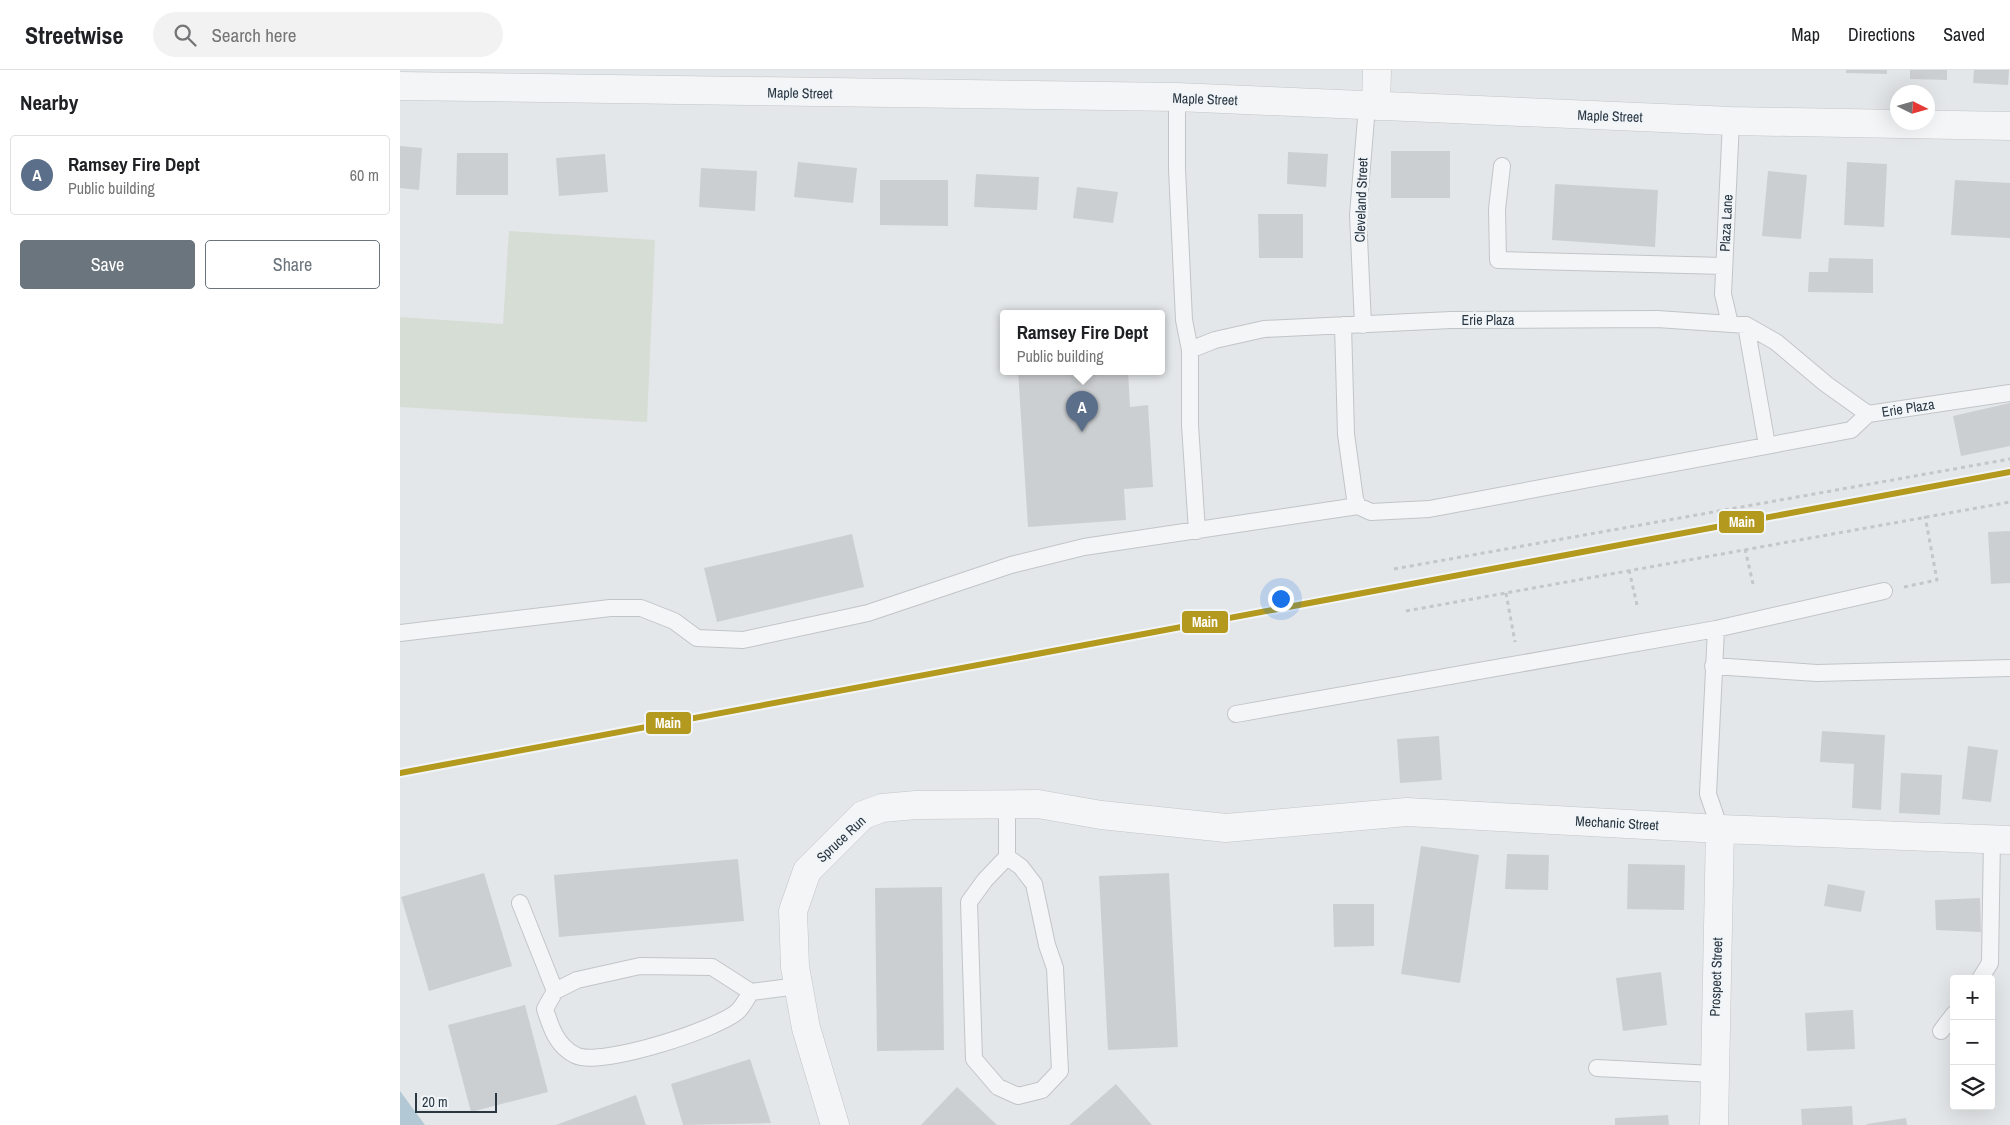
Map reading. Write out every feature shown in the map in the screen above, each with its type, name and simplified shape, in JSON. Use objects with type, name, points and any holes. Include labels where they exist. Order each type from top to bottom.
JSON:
[{"type":"street","name":"Cleveland Street","points":[[1372,106],[1377,70]]},
{"type":"street","name":"Maple Street","points":[[400,86],[648,81],[1177,97],[1731,121],[2010,126]]},
{"type":"street","name":"Spruce Run","points":[[835,1125],[806,1028],[794,967],[794,911],[807,871],[863,815],[882,808],[916,805],[1038,804],[1101,815],[1226,828]]},
{"type":"street","name":"Mechanic Street","points":[[1226,828],[1407,812],[1720,829],[2001,840]]},
{"type":"street","name":"Prospect Street","points":[[1714,1125],[1713,1074],[1720,829]]},
{"type":"lane","points":[[1177,97],[1177,169],[1184,320],[1190,350],[1190,425],[1198,531]]},
{"type":"lane","name":"Cleveland Street","points":[[1363,325],[1358,215],[1372,106]]},
{"type":"lane","name":"Plaza Lane","points":[[1731,121],[1723,294],[1738,325],[1767,445]]},
{"type":"lane","points":[[1502,166],[1496,209],[1498,260],[1724,266]]},
{"type":"lane","name":"Erie Plaza","points":[[1190,350],[1215,340],[1264,329],[1451,320],[1656,318],[1738,325],[1776,342],[1826,384],[1868,414],[2010,393]]},
{"type":"lane","points":[[1343,325],[1346,434],[1358,506]]},
{"type":"lane","points":[[400,633],[610,608],[641,608],[674,621],[697,638],[743,640],[868,613],[1011,565],[1084,547],[1358,506],[1370,512],[1429,509],[1851,430],[1868,414]]},
{"type":"lane","points":[[1236,714],[1716,629],[1884,591]]},
{"type":"lane","points":[[1716,629],[1708,794],[1720,829]]},
{"type":"lane","points":[[1713,666],[1817,673],[2010,668]]},
{"type":"lane","points":[[1007,805],[1007,857],[984,880],[969,902],[974,1059],[998,1087],[1018,1096],[1042,1090],[1060,1071],[1060,1049],[1055,968],[1047,946],[1034,884],[1021,867],[1007,857]]},
{"type":"lane","points":[[1982,975],[1990,963],[2001,840]]},
{"type":"lane","points":[[520,903],[555,990]]},
{"type":"lane","points":[[751,992],[738,1011],[702,1029],[643,1050],[604,1058],[576,1056],[553,1036],[545,1009],[555,990],[577,980],[640,966],[678,965],[712,967],[751,992],[798,986]]},
{"type":"lane","points":[[1941,1031],[1950,1019]]},
{"type":"lane","points":[[1597,1068],[1713,1074]]},
{"type":"path","points":[[1394,569],[2010,459]]},
{"type":"path","points":[[1406,611],[2010,502]]},
{"type":"path","points":[[1884,591],[1938,580],[1925,516]]},
{"type":"path","points":[[1745,549],[1753,584]]},
{"type":"path","points":[[1629,570],[1637,605]]},
{"type":"path","points":[[1506,593],[1519,664]]},
{"type":"shaded area","points":[[509,231],[655,240],[647,422],[400,407],[400,317],[503,324]]},
{"type":"water","points":[[400,1091],[425,1125],[400,1125]]},
{"type":"building","points":[[1846,70],[1887,70],[1887,74],[1846,73]]},
{"type":"building","points":[[1910,70],[1947,70],[1947,80],[1910,79]]},
{"type":"building","points":[[1974,70],[2009,70],[2008,85],[1973,83]]},
{"type":"building","points":[[400,146],[422,148],[419,190],[400,188]]},
{"type":"building","points":[[1391,151],[1450,151],[1450,198],[1391,198]]},
{"type":"building","points":[[1288,152],[1328,154],[1326,187],[1287,184]]},
{"type":"building","points":[[457,153],[508,153],[508,195],[456,195]]},
{"type":"building","points":[[605,154],[608,192],[559,196],[556,158]]},
{"type":"building","points":[[798,162],[857,168],[853,203],[794,197]]},
{"type":"building","points":[[1847,162],[1887,164],[1884,227],[1844,225]]},
{"type":"building","points":[[701,168],[757,171],[755,211],[699,207]]},
{"type":"building","points":[[1768,171],[1807,175],[1801,239],[1762,236]]},
{"type":"building","points":[[976,174],[1039,177],[1037,210],[974,207]]},
{"type":"building","points":[[880,180],[948,180],[948,226],[880,225]]},
{"type":"building","points":[[1955,180],[2010,183],[2010,238],[1951,235]]},
{"type":"building","points":[[1555,184],[1658,190],[1655,247],[1552,240]]},
{"type":"building","points":[[1077,187],[1118,192],[1113,223],[1073,218]]},
{"type":"building","points":[[1258,214],[1303,214],[1303,258],[1259,258]]},
{"type":"building","points":[[1829,258],[1873,259],[1873,293],[1808,292],[1809,272],[1828,272]]},
{"type":"building","points":[[1018,375],[1128,375],[1130,407],[1148,405],[1153,487],[1124,489],[1126,520],[1028,527]]},
{"type":"building","points":[[2010,403],[2010,446],[1961,456],[1953,416]]},
{"type":"building","points":[[2010,531],[2010,583],[1991,584],[1988,532]]},
{"type":"building","points":[[852,534],[864,587],[717,622],[704,568]]},
{"type":"building","points":[[1822,731],[1885,735],[1881,810],[1852,808],[1854,764],[1820,762]]},
{"type":"building","points":[[1439,736],[1442,780],[1400,783],[1397,739]]},
{"type":"building","points":[[1968,746],[1998,750],[1991,802],[1962,799]]},
{"type":"building","points":[[1901,773],[1942,775],[1940,815],[1899,813]]},
{"type":"building","points":[[1421,846],[1479,855],[1460,983],[1401,974]]},
{"type":"building","points":[[1507,854],[1549,855],[1548,890],[1505,889]]},
{"type":"building","points":[[738,859],[744,921],[559,937],[554,875]]},
{"type":"building","points":[[1628,864],[1685,865],[1684,910],[1627,909]]},
{"type":"building","points":[[484,873],[512,966],[429,991],[401,897]]},
{"type":"building","points":[[1169,873],[1178,1047],[1108,1050],[1099,876]]},
{"type":"building","points":[[1828,884],[1865,891],[1861,912],[1824,906]]},
{"type":"building","points":[[942,887],[944,1050],[877,1051],[875,888]]},
{"type":"building","points":[[1980,898],[1981,932],[1936,930],[1935,900]]},
{"type":"building","points":[[1333,904],[1374,904],[1374,946],[1334,947]]},
{"type":"building","points":[[1661,972],[1667,1025],[1623,1031],[1616,978]]},
{"type":"building","points":[[525,1005],[548,1092],[471,1112],[448,1025]]},
{"type":"building","points":[[1853,1010],[1855,1049],[1807,1051],[1805,1013]]},
{"type":"building","points":[[750,1059],[771,1123],[683,1125],[671,1084]]},
{"type":"building","points":[[1116,1084],[1152,1125],[1069,1125]]},
{"type":"building","points":[[957,1087],[997,1125],[921,1125]]},
{"type":"building","points":[[636,1095],[646,1125],[556,1125]]},
{"type":"building","points":[[1852,1106],[1853,1125],[1802,1125],[1801,1109]]},
{"type":"building","points":[[1668,1115],[1669,1125],[1615,1125],[1615,1118]]},
{"type":"building","points":[[1906,1118],[1907,1125],[1867,1125],[1867,1124]]},
{"type":"transit line","name":"Main","points":[[400,773],[2010,472]]},
{"type":"place","name":"Ramsey Fire Dept","points":[[1082,432]]}]
